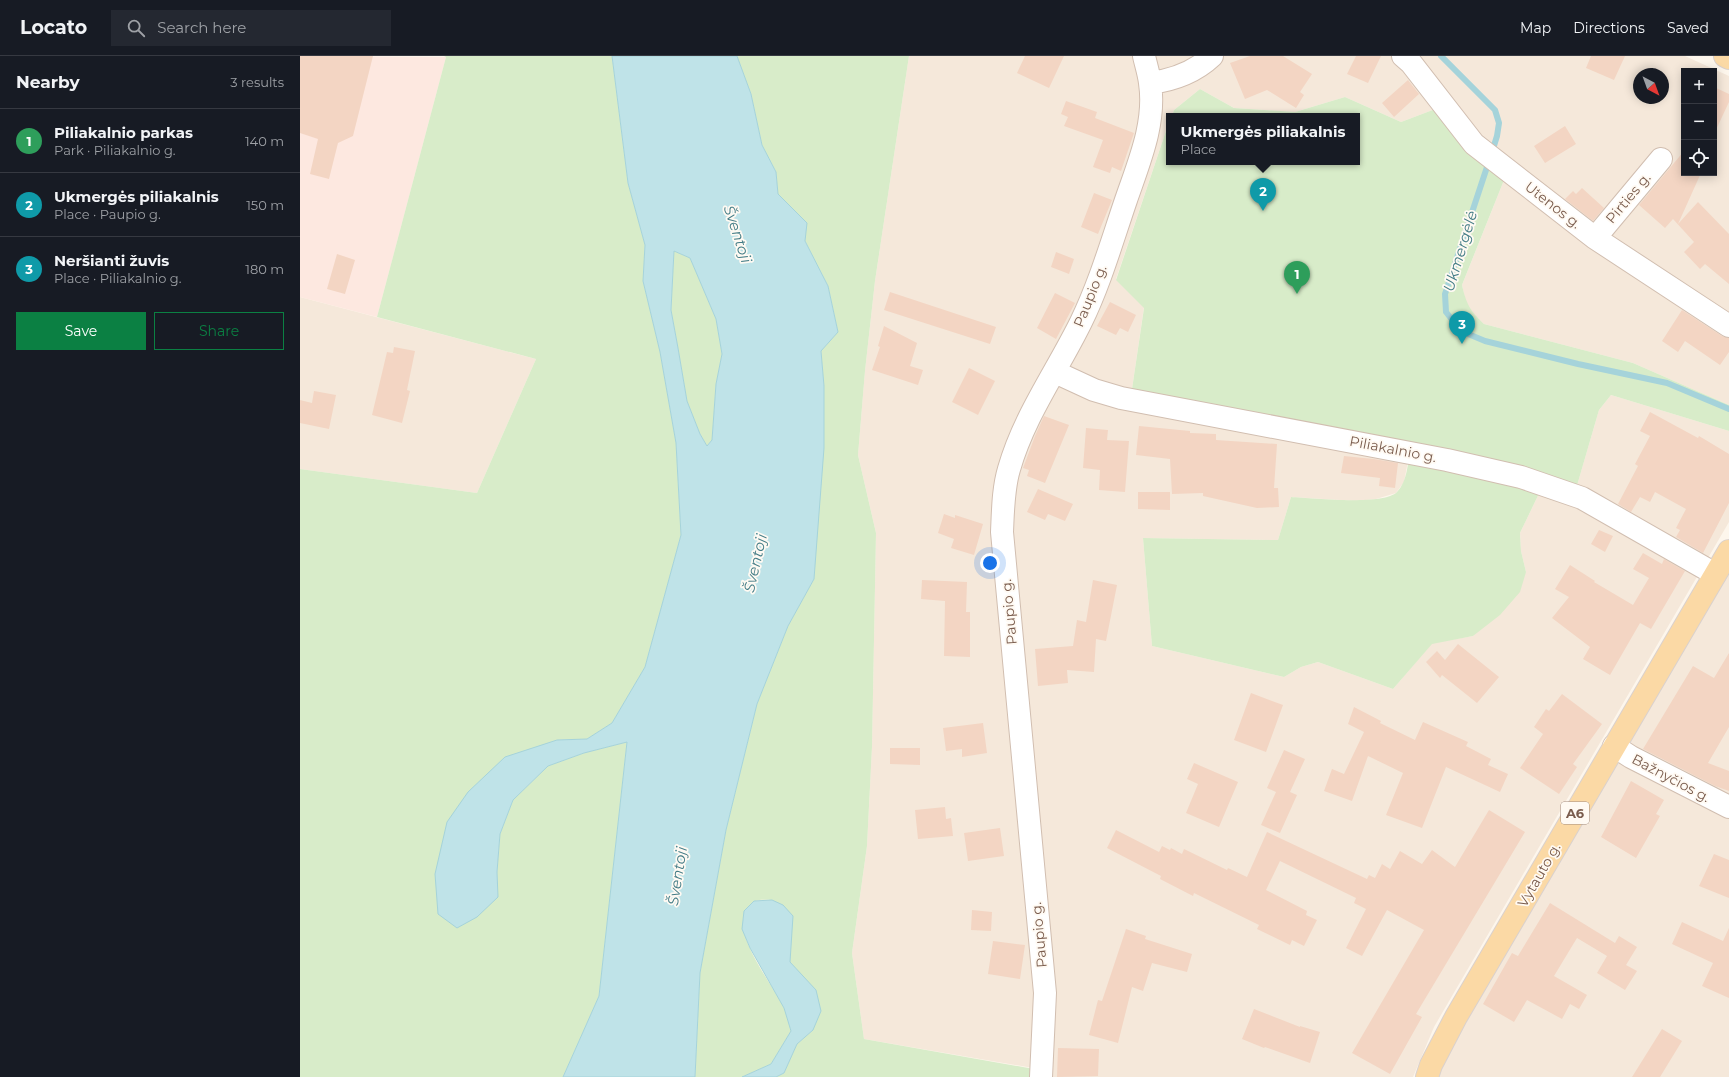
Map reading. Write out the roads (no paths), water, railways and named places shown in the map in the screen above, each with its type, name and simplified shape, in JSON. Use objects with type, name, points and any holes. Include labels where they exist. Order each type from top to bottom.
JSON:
[{"type":"main road","points":[[1725,56],[1729,58]]},
{"type":"main road","name":"Vytauto g.","points":[[1427,1077],[1431,1065],[1456,1017],[1729,551]]},
{"type":"street","name":"Paupio g.","points":[[1040,1077],[1045,993],[1002,532],[1003,499],[1008,470],[1019,440],[1033,410],[1081,322],[1094,290],[1143,150],[1152,109],[1150,83],[1144,56]]},
{"type":"street","points":[[1150,83],[1165,81],[1183,75],[1201,66],[1212,56]]},
{"type":"street","name":"Utenos g.","points":[[1403,56],[1411,63],[1474,144],[1595,238],[1729,326]]},
{"type":"street","name":"Pirties g.","points":[[1595,238],[1661,159]]},
{"type":"street","name":"Piliakalnio g.","points":[[1055,372],[1094,390],[1121,398],[1447,460],[1521,477],[1582,498],[1715,574]]},
{"type":"street","name":"Bažnyčios g.","points":[[1614,746],[1630,757],[1729,807]]},
{"type":"water","name":"Šventoji","points":[[612,56],[737,56],[751,94],[762,145],[776,172],[778,194],[807,223],[805,241],[828,286],[838,332],[821,351],[824,386],[824,448],[814,579],[788,626],[757,704],[726,830],[700,973],[695,1077],[563,1077],[599,996],[627,742],[584,753],[548,766],[513,800],[500,834],[497,872],[498,897],[477,917],[457,928],[438,914],[435,874],[447,822],[468,792],[505,757],[557,740],[587,739],[612,723],[645,667],[681,535],[676,443],[660,352],[643,281],[645,245],[628,183]],"holes":[[[674,251],[690,258],[716,319],[722,354],[716,384],[712,440],[707,446],[700,434],[687,401],[671,310]]]},
{"type":"water","points":[[772,900],[783,905],[793,916],[790,962],[816,990],[821,1011],[813,1030],[797,1044],[784,1073],[776,1077],[742,1077],[771,1064],[791,1031],[784,1008],[750,948],[742,929],[744,911],[754,901]]},
{"type":"waterway","name":"Ukmergėlė","points":[[1441,56],[1495,110],[1499,123],[1492,152]]},
{"type":"waterway","name":"Ukmergėlė","points":[[1489,161],[1445,294],[1446,312],[1461,331],[1485,341],[1578,364],[1667,383],[1729,409]]},
{"type":"place","name":"Ukmergės piliakalnis","points":[[1263,211]]},
{"type":"place","name":"Piliakalnio parkas","points":[[1297,294]]},
{"type":"place","name":"Neršianti žuvis","points":[[1462,344]]}]
